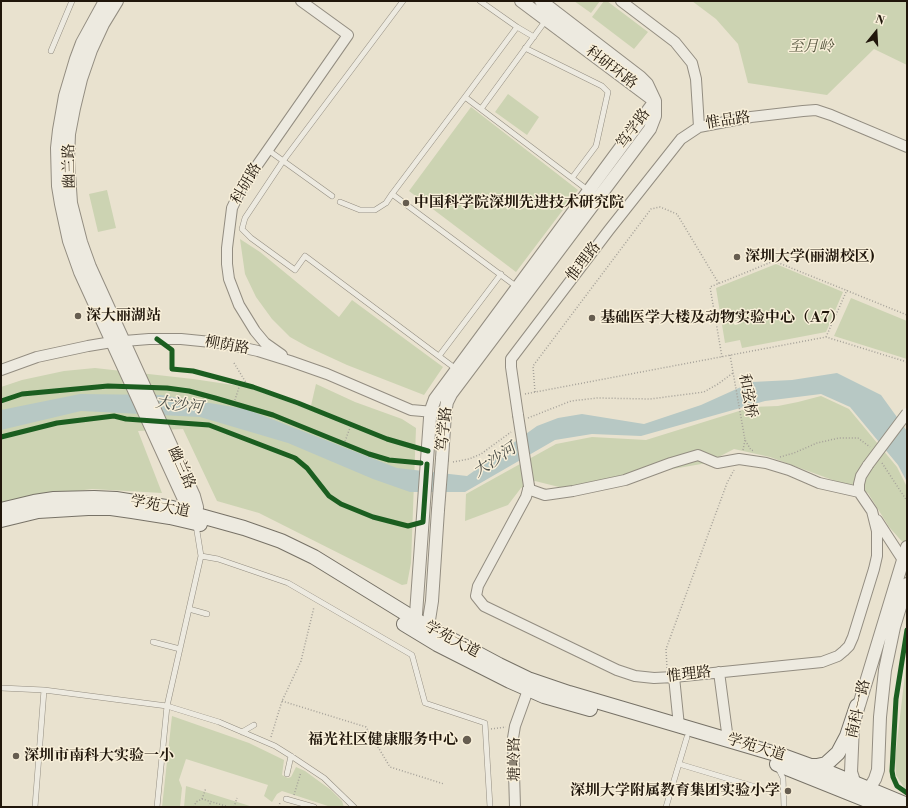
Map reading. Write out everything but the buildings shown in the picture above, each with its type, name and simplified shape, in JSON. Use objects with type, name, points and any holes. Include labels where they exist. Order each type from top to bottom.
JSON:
[{"type":"main road","name":"学苑大道","points":[[1,510],[54,499],[94,498],[153,504],[194,516],[293,556],[311,565],[420,628],[494,674],[528,690],[565,702],[683,731],[728,740],[811,766],[854,783],[864,793],[884,807]]},
{"type":"main road","name":"学苑大道","points":[[1,520],[38,511],[88,508],[111,508],[170,517],[194,516]]},
{"type":"main road","name":"学苑大道","points":[[420,628],[534,681],[776,764],[788,774],[907,805]]},
{"type":"main road","points":[[811,766],[826,764],[838,753],[847,736],[858,706]]},
{"type":"street","name":"幽兰路","points":[[105,1],[82,43],[69,78],[59,130],[57,164],[61,204],[71,247],[80,272],[118,342],[137,370],[165,444]]},
{"type":"street","name":"幽兰路","points":[[117,1],[97,38],[81,79],[71,121],[68,146],[71,203],[81,242],[118,342],[124,369],[194,496],[196,502],[194,516]]},
{"type":"street","name":"科研路","points":[[290,361],[266,343],[255,331],[239,305],[233,293],[227,264],[227,248],[232,208],[242,187],[267,149],[348,35],[301,1]]},
{"type":"street","name":"科研环路","points":[[521,1],[655,101]]},
{"type":"street","name":"科研环路","points":[[540,1],[633,71],[647,84],[655,101]]},
{"type":"street","name":"惟品路","points":[[621,1],[675,42],[692,63],[696,79],[699,127],[751,117],[816,110],[907,147]]},
{"type":"street","name":"笃学路","points":[[420,628],[422,522],[431,411],[435,398],[655,101]]},
{"type":"street","name":"笃学路","points":[[420,628],[431,612],[438,510],[445,461],[445,412],[447,402],[451,394],[650,129],[655,116],[655,101]]},
{"type":"street","name":"惟理路","points":[[699,127],[680,139],[511,359],[529,488],[526,497],[478,586],[476,596],[484,606],[617,670],[635,676],[654,678],[671,677],[822,662],[838,656],[849,646],[877,556],[877,531],[872,511],[859,492]]},
{"type":"street","name":"柳荫路","points":[[1,370],[37,357],[88,346],[149,339],[180,339],[221,343],[258,351],[327,374],[411,410],[445,412]]},
{"type":"street","points":[[529,488],[545,496],[581,489],[626,480],[671,463],[698,455],[717,463],[739,459],[766,463],[789,470],[819,483],[859,492],[861,476],[907,412]]},
{"type":"street","points":[[872,511],[905,555]]},
{"type":"street","name":"南科一路","points":[[854,783],[851,772],[852,734],[858,706],[905,555]]},
{"type":"street","name":"南科一路","points":[[864,793],[875,779],[878,770],[882,692],[889,647],[907,585]]},
{"type":"street","points":[[719,672],[728,740]]},
{"type":"street","points":[[671,677],[683,731]]},
{"type":"street","name":"塘岭路","points":[[516,807],[513,738],[515,726],[528,690]]},
{"type":"lane","points":[[51,50],[72,1]]},
{"type":"lane","points":[[403,1],[283,161],[245,218],[242,229],[251,238],[295,270],[306,256],[456,369]]},
{"type":"lane","points":[[480,1],[516,27],[534,36]]},
{"type":"lane","points":[[481,109],[546,20]]},
{"type":"lane","points":[[340,202],[360,210],[375,210],[386,203],[466,97],[516,27]]},
{"type":"lane","points":[[525,48],[602,86],[608,92],[596,146],[572,178]]},
{"type":"lane","points":[[466,97],[588,191]]},
{"type":"lane","points":[[267,149],[332,196]]},
{"type":"lane","points":[[392,194],[517,287]]},
{"type":"lane","points":[[439,356],[500,274]]},
{"type":"lane","points":[[157,807],[167,706],[201,556],[194,516]]},
{"type":"lane","points":[[201,556],[218,559],[288,583],[412,655],[425,703],[485,723],[490,807]]},
{"type":"lane","points":[[189,609],[207,614]]},
{"type":"lane","points":[[153,642],[180,649]]},
{"type":"lane","points":[[1,688],[44,690],[167,706],[219,722],[269,743],[304,764],[324,778],[354,807]]},
{"type":"lane","points":[[35,807],[44,690]]},
{"type":"lane","points":[[242,732],[254,725]]},
{"type":"lane","points":[[666,807],[679,764],[683,731]]},
{"type":"lane","points":[[287,774],[291,756]]},
{"type":"lane","points":[[679,764],[759,788]]},
{"type":"lane","points":[[784,807],[788,774]]},
{"type":"lane","points":[[289,800],[314,807]]},
{"type":"path","points":[[535,392],[533,366],[651,209],[660,207],[677,214],[719,284]]},
{"type":"path","points":[[722,357],[710,287],[774,261],[907,315]]},
{"type":"path","points":[[826,337],[847,290]]},
{"type":"path","points":[[515,396],[826,337],[907,362]]},
{"type":"path","points":[[234,363],[250,386]]},
{"type":"path","points":[[528,418],[571,401],[597,398],[650,398],[704,392],[733,373]]},
{"type":"path","points":[[228,401],[236,404],[237,383],[250,386]]},
{"type":"path","points":[[344,422],[358,428]]},
{"type":"path","points":[[344,444],[352,425]]},
{"type":"path","points":[[445,461],[469,459],[481,454],[513,431]]},
{"type":"path","points":[[776,458],[794,453],[817,443],[839,438],[858,438],[868,444],[873,451]]},
{"type":"path","points":[[745,440],[751,450],[757,452]]},
{"type":"path","points":[[671,677],[666,649],[727,483],[739,459],[745,440]]},
{"type":"path","points":[[338,441],[350,446]]},
{"type":"path","points":[[881,462],[907,501]]},
{"type":"path","points":[[269,743],[282,701],[301,660],[312,618],[315,599]]},
{"type":"path","points":[[282,701],[366,727],[390,767],[444,784]]},
{"type":"path","points":[[486,729],[515,726]]},
{"type":"path","points":[[289,800],[304,764]]},
{"type":"path","points":[[194,807],[196,802],[202,799],[206,788]]},
{"type":"path","points":[[234,807],[237,798]]},
{"type":"path","points":[[202,799],[229,807]]},
{"type":"path","points":[[209,807],[211,802]]},
{"type":"green space","points":[[574,1],[600,1],[591,13]]},
{"type":"green space","points":[[604,1],[607,1],[648,32],[634,49],[592,17]]},
{"type":"green space","name":"至月岭","points":[[692,1],[907,1],[907,65],[874,49],[827,95],[748,83],[738,44],[716,19]]},
{"type":"green space","points":[[508,94],[539,117],[527,135],[495,112]]},
{"type":"green space","points":[[471,107],[578,190],[516,272],[409,191]]},
{"type":"green space","points":[[107,190],[116,228],[98,232],[89,194]]},
{"type":"green space","points":[[240,239],[260,252],[339,317],[352,300],[443,367],[424,395],[347,365],[290,337],[272,319],[256,297],[245,274]]},
{"type":"green space","points":[[776,264],[843,292],[826,332],[742,348],[740,340],[725,343],[716,288]]},
{"type":"green space","points":[[851,298],[907,321],[907,359],[834,336]]},
{"type":"green space","points":[[95,368],[193,379],[247,387],[310,410],[316,384],[355,402],[402,419],[416,428],[411,563],[407,584],[402,585],[259,513],[217,501],[183,429],[138,431],[162,493],[92,489],[53,494],[1,507],[1,387],[22,380],[64,371]]},
{"type":"green space","points":[[821,396],[849,409],[897,467],[907,487],[907,547],[889,527],[868,493],[770,457],[734,449],[707,463],[563,488],[535,481],[521,488],[508,505],[465,521],[466,494],[556,444],[592,437],[646,440],[752,407],[778,406]]},
{"type":"green space","points":[[907,657],[907,790],[896,775],[895,759]]},
{"type":"green space","points":[[172,716],[249,743],[284,760],[282,775],[288,778],[291,777],[296,767],[305,771],[331,790],[342,801],[344,807],[331,807],[282,791],[277,794],[272,802],[264,796],[268,785],[186,759],[179,780],[182,788],[180,807],[162,807]]},
{"type":"green space","points":[[186,786],[253,807],[184,807]]},
{"type":"water","name":"大沙河","points":[[837,373],[881,395],[907,431],[907,482],[898,465],[850,407],[821,394],[765,401],[641,436],[592,434],[555,440],[465,492],[410,492],[373,479],[288,443],[200,417],[81,411],[1,430],[1,410],[80,394],[161,395],[246,409],[397,468],[467,476],[537,426],[558,418],[582,414],[644,424],[701,405],[752,382],[792,380]]},
{"type":"cycle path","points":[[157,339],[172,350],[172,369],[193,371],[253,387],[298,403],[387,439],[428,451]]},
{"type":"cycle path","points":[[1,401],[22,394],[108,386],[167,388],[189,391],[273,415],[369,454],[389,460],[421,463]]},
{"type":"cycle path","points":[[1,437],[57,423],[114,416],[126,419],[209,425],[295,458],[307,468],[329,496],[341,504],[373,517],[408,526],[423,522],[427,464]]},
{"type":"cycle path","points":[[907,630],[896,699],[892,771],[897,786],[907,793]]},
{"type":"place","name":"中国科学院深圳先进技术研究院","points":[[406,203]]},
{"type":"place","name":"深圳大学(丽湖校区)","points":[[737,257]]},
{"type":"place","name":"深大丽湖站","points":[[78,316]]},
{"type":"place","name":"基础医学大楼及动物实验中心（A7）","points":[[592,318]]},
{"type":"place","name":"福光社区健康服务中心","points":[[467,740]]},
{"type":"place","name":"深圳市南科大实验一小","points":[[16,756]]},
{"type":"place","name":"深圳大学附属教育集团实验小学","points":[[788,791]]}]
